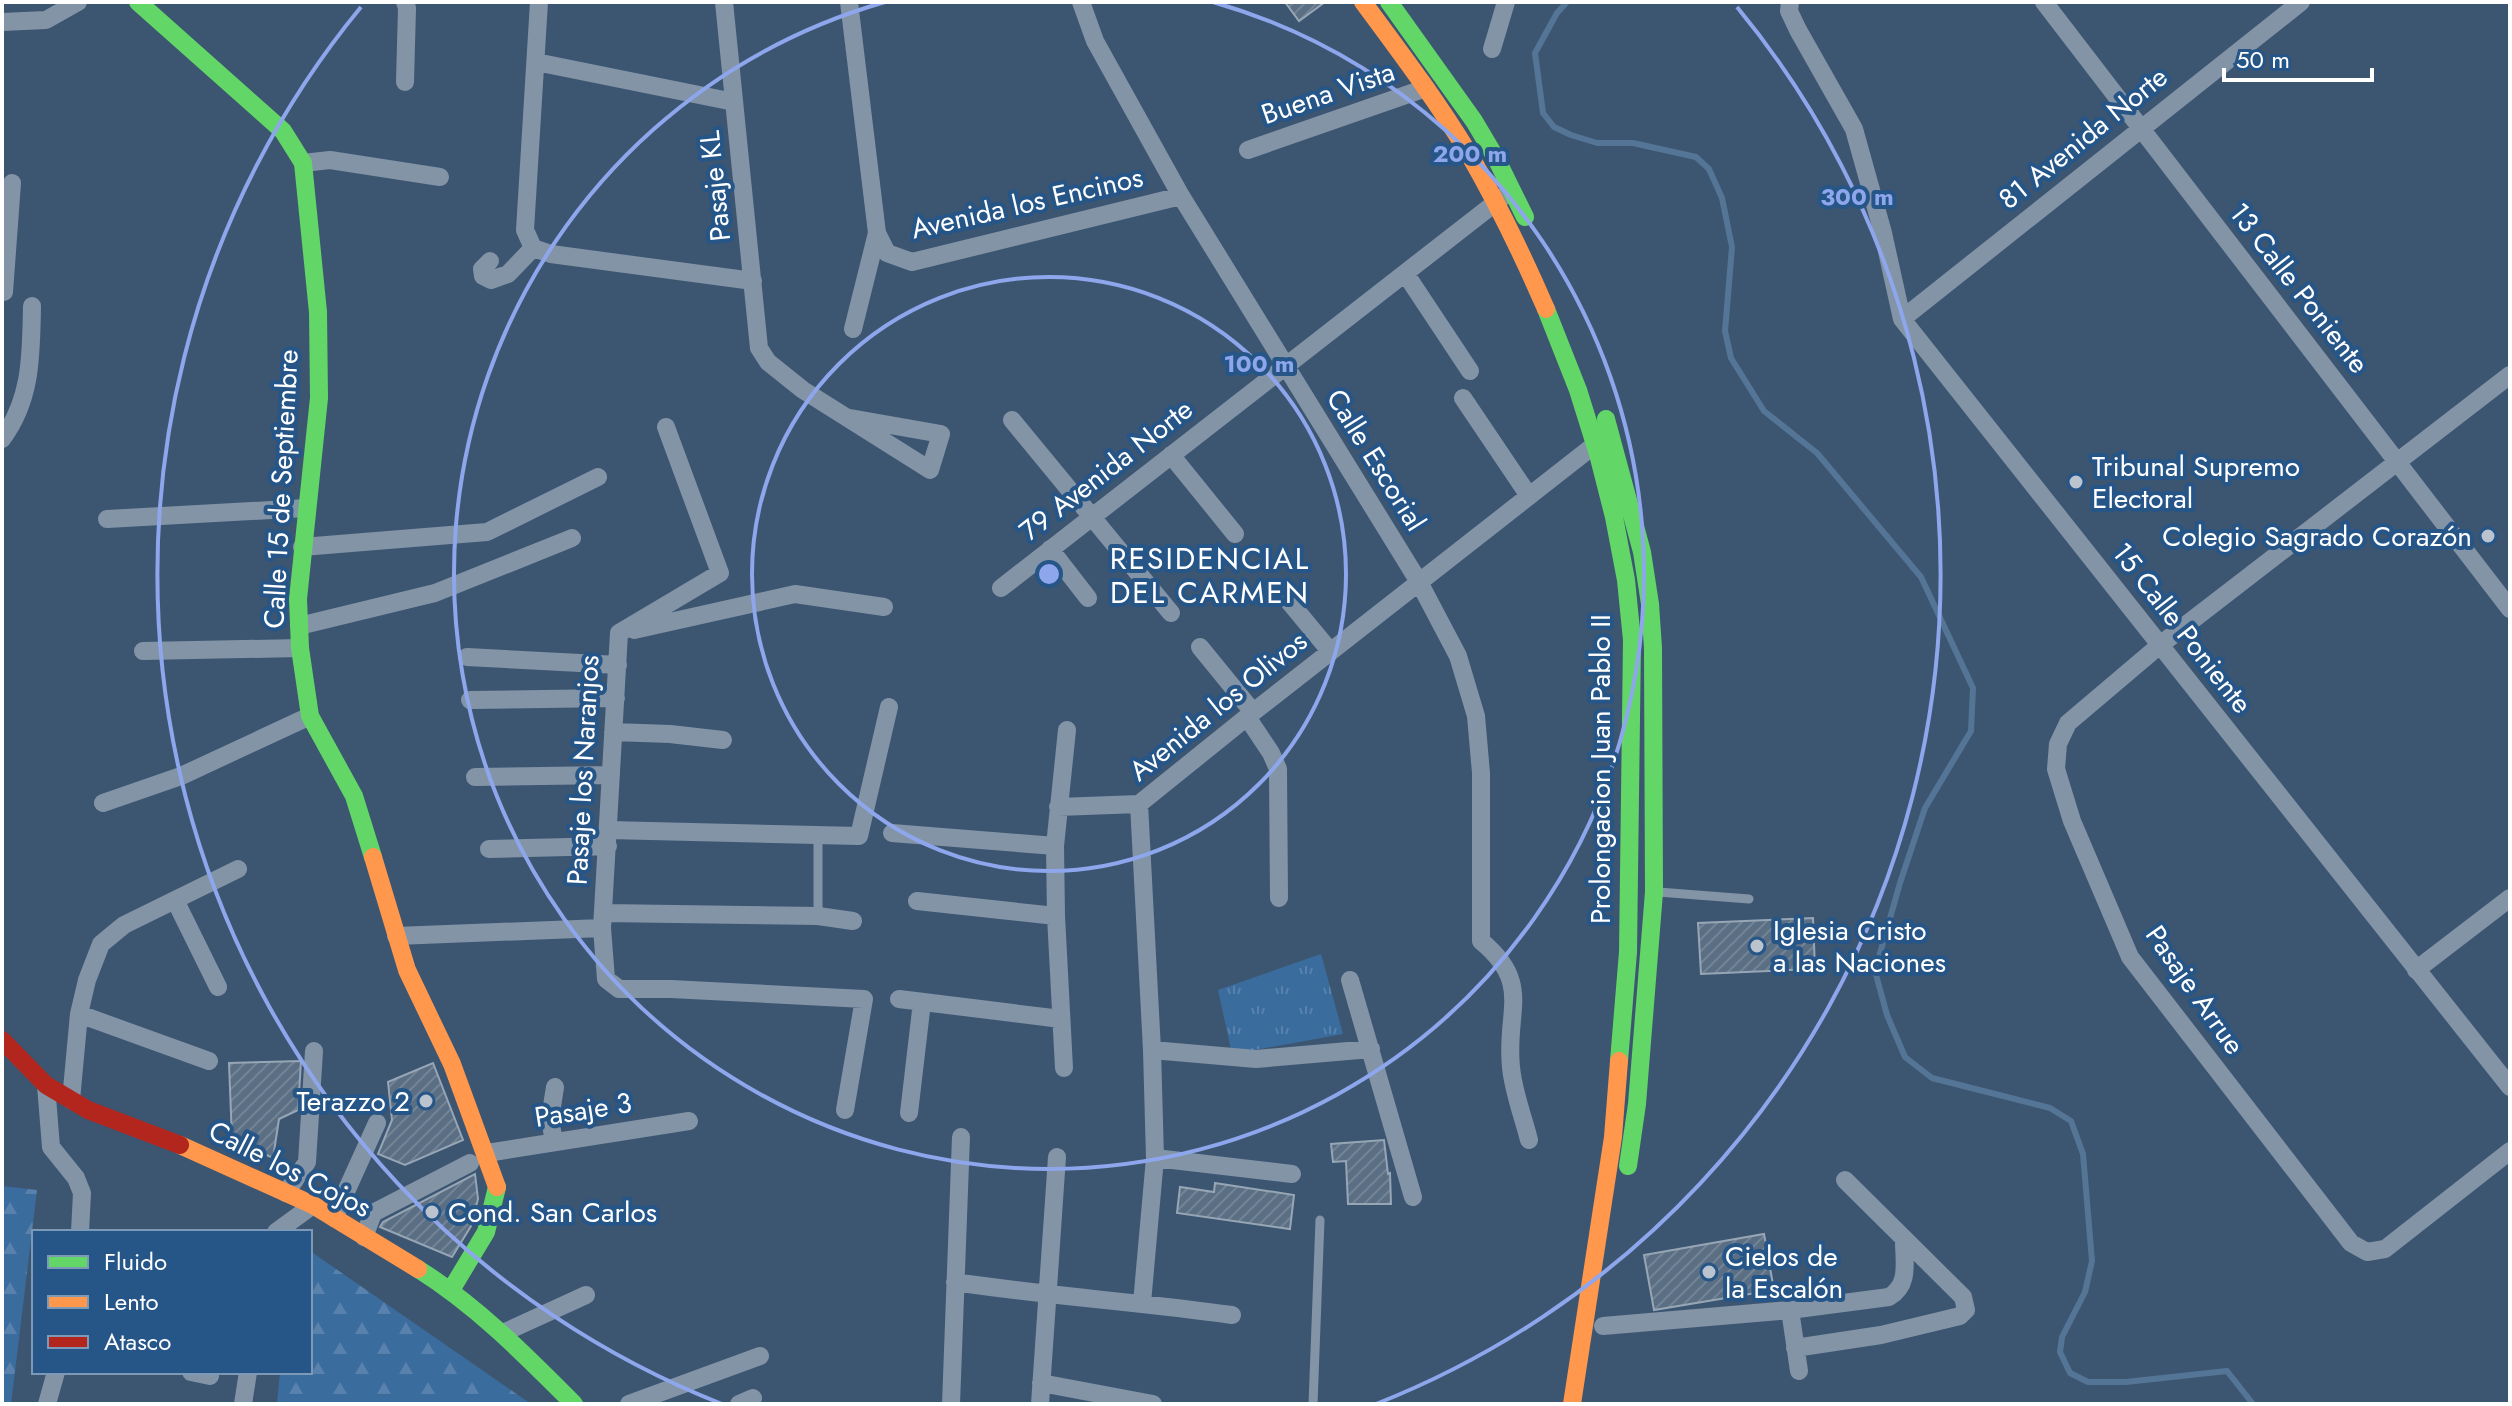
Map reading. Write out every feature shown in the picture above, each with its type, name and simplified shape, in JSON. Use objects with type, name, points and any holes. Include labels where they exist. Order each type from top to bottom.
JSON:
[{"type":"main road","name":"Calle 15 de Septiembre","points":[[138,2],[283,131],[303,163],[311,224],[319,398],[298,599],[300,648],[310,716],[354,796],[396,936],[423,1008],[452,1064],[497,1186],[486,1232],[451,1290]]},
{"type":"main road","name":"Prolongacion Juan Pablo II","points":[[1363,2],[1469,153],[1496,203],[1568,363],[1612,510],[1631,624],[1628,952],[1613,1137],[1572,1404]]},
{"type":"main road","points":[[1389,2],[1474,121],[1530,229]]},
{"type":"main road","points":[[1554,281],[1582,349]]},
{"type":"main road","name":"Prolongacion Juan Pablo II","points":[[1593,376],[1642,552],[1653,648],[1654,892],[1637,1104],[1626,1178]]},
{"type":"main road","name":"Calle los Cojos","points":[[2,1040],[46,1085],[88,1110],[179,1144],[313,1205],[451,1290],[503,1333],[574,1404]]},
{"type":"main road","points":[[1590,1404],[1604,1319]]},
{"type":"street","points":[[2,22],[46,20],[78,2]]},
{"type":"street","points":[[405,2],[405,82]]},
{"type":"street","points":[[539,2],[525,230],[533,248],[551,254],[753,281]]},
{"type":"street","name":"Pasaje KL","points":[[724,2],[759,348],[768,362],[826,406],[850,418]]},
{"type":"street","points":[[849,2],[877,233],[853,329]]},
{"type":"street","name":"Calle Escorial","points":[[1081,2],[1095,41],[1181,196],[1419,582],[1458,656],[1476,716],[1481,773],[1481,941],[1505,965],[1512,984],[1511,1068],[1529,1140]]},
{"type":"street","points":[[1492,49],[1506,2]]},
{"type":"street","name":"15 Calle Poniente","points":[[1790,2],[1789,11],[1798,30],[1854,129],[1883,233],[1902,319],[2510,1087]]},
{"type":"street","name":"13 Calle Poniente","points":[[2044,2],[2510,609]]},
{"type":"street","name":"81 Avenida Norte","points":[[1902,319],[2301,2]]},
{"type":"street","points":[[536,62],[734,102]]},
{"type":"street","name":"Buena Vista","points":[[1248,150],[1426,88]]},
{"type":"street","points":[[303,163],[330,160],[440,177]]},
{"type":"street","points":[[2,292],[12,183]]},
{"type":"street","name":"79 Avenida Norte","points":[[1001,588],[1511,190]]},
{"type":"street","name":"Avenida los Encinos","points":[[877,233],[887,253],[912,262],[1181,196]]},
{"type":"street","points":[[490,261],[482,269],[483,276],[491,280],[508,274],[533,248]]},
{"type":"street","points":[[1405,273],[1470,371]]},
{"type":"street","points":[[2,439],[16,420],[31,365],[32,306]]},
{"type":"street","points":[[2160,645],[2510,375]]},
{"type":"street","points":[[1463,398],[1529,496]]},
{"type":"street","points":[[1012,420],[1171,613]]},
{"type":"street","name":"Pasaje los Naranjos","points":[[666,427],[720,573],[619,633],[602,921],[606,979],[619,989],[864,999],[845,1110]]},
{"type":"street","name":"Avenida los Olivos","points":[[1142,1303],[1155,1158],[1139,804],[1611,433]]},
{"type":"street","points":[[1171,455],[1235,534]]},
{"type":"street","points":[[302,547],[487,532],[598,477]]},
{"type":"street","points":[[107,519],[307,508]]},
{"type":"street","points":[[299,626],[435,593],[572,538]]},
{"type":"street","points":[[1050,549],[1088,598]]},
{"type":"street","points":[[1277,587],[1330,651]]},
{"type":"street","points":[[619,633],[795,594],[884,607]]},
{"type":"street","name":"Pasaje Arrue","points":[[2160,645],[2068,723],[2058,744],[2056,769],[2072,821],[2130,957],[2351,1243],[2367,1252],[2385,1249],[2510,1151]]},
{"type":"street","points":[[1200,647],[1250,714],[1278,769],[1279,898]]},
{"type":"street","points":[[143,651],[300,648]]},
{"type":"street","points":[[467,657],[618,665]]},
{"type":"street","points":[[470,700],[616,698]]},
{"type":"street","points":[[489,849],[609,838],[859,836],[889,707]]},
{"type":"street","points":[[103,803],[181,776],[310,716]]},
{"type":"street","points":[[1064,1068],[1055,846],[1067,730]]},
{"type":"street","points":[[613,732],[723,740]]},
{"type":"street","points":[[475,777],[611,775]]},
{"type":"street","points":[[1058,807],[1139,804]]},
{"type":"street","points":[[892,833],[1055,846]]},
{"type":"street","points":[[71,1100],[79,1014],[87,980],[101,944],[124,925],[238,869]]},
{"type":"street","points":[[2416,970],[2510,898]]},
{"type":"street","points":[[175,900],[218,987]]},
{"type":"street","points":[[917,901],[1056,916]]},
{"type":"street","points":[[396,936],[602,921],[818,916],[853,921]]},
{"type":"street","points":[[1350,980],[1413,1197]]},
{"type":"street","points":[[899,999],[1061,1019]]},
{"type":"street","points":[[909,1113],[922,1002]]},
{"type":"street","points":[[79,1014],[209,1061]]},
{"type":"street","points":[[1152,1050],[1256,1059],[1371,1049]]},
{"type":"street","points":[[286,1193],[307,1162],[314,1051]]},
{"type":"street","points":[[46,1085],[51,1147],[76,1178],[82,1193],[80,1230]]},
{"type":"street","points":[[554,1142],[550,1119],[555,1087]]},
{"type":"street","name":"Pasaje 3","points":[[487,1153],[689,1121]]},
{"type":"street","points":[[334,1218],[377,1123]]},
{"type":"street","points":[[951,1404],[961,1137]]},
{"type":"street","points":[[1040,1404],[1045,1296],[1057,1157]]},
{"type":"street","points":[[1155,1158],[1292,1174]]},
{"type":"street","points":[[364,1237],[373,1213],[470,1163]]},
{"type":"street","points":[[1795,1348],[1881,1335],[1960,1316],[1966,1310],[1963,1297],[1845,1180]]},
{"type":"street","points":[[279,1230],[313,1205]]},
{"type":"street","points":[[1604,1319],[1790,1310],[1893,1295],[1904,1280],[1904,1241]]},
{"type":"street","points":[[955,1282],[1045,1296],[1142,1303],[1232,1315]]},
{"type":"street","points":[[503,1333],[586,1295]]},
{"type":"street","points":[[1790,1310],[1799,1371]]},
{"type":"street","points":[[629,1404],[760,1356]]},
{"type":"street","points":[[47,1404],[55,1374]]},
{"type":"street","points":[[200,1374],[210,1376]]},
{"type":"street","points":[[243,1404],[248,1374]]},
{"type":"street","points":[[1041,1383],[1153,1404]]},
{"type":"lane","points":[[818,835],[818,916]]},
{"type":"lane","points":[[1654,892],[1749,899]]},
{"type":"lane","points":[[1313,1404],[1320,1220]]},
{"type":"green space","points":[[1321,954],[1343,1034],[1232,1054],[1218,990]]},
{"type":"green space","points":[[2,1186],[37,1190],[11,1404],[2,1404]]},
{"type":"green space","points":[[312,1252],[531,1404],[277,1404],[280,1374],[312,1374]]},
{"type":"building","points":[[1285,2],[1325,2],[1299,21]]},
{"type":"building","name":"Iglesia Cristo a las Naciones","points":[[1813,918],[1815,969],[1701,974],[1698,923]]},
{"type":"building","points":[[301,1061],[298,1110],[279,1119],[273,1158],[232,1139],[229,1063]]},
{"type":"building","name":"Terazzo 2","points":[[433,1063],[463,1140],[405,1165],[378,1154],[392,1120],[388,1082]]},
{"type":"building","points":[[1384,1140],[1391,1204],[1348,1204],[1346,1161],[1333,1162],[1331,1144]]},
{"type":"building","name":"Cond. San Carlos","points":[[475,1174],[478,1199],[471,1226],[452,1257],[380,1227],[383,1222]]},
{"type":"building","points":[[1215,1183],[1294,1195],[1290,1229],[1177,1213],[1180,1187],[1214,1192]]},
{"type":"building","name":"Cielos de la Escalón","points":[[1764,1234],[1774,1290],[1654,1310],[1644,1255]]},
{"type":"waterway","points":[[1567,2],[1557,13],[1535,53],[1543,113],[1554,127],[1571,135],[1597,143],[1633,143],[1696,157],[1709,169],[1722,198],[1732,247],[1725,331],[1731,358],[1764,411],[1817,453],[1921,577],[1973,688],[1971,731],[1925,808],[1875,971],[1887,1015],[1905,1057],[1932,1078],[2050,1108],[2071,1121],[2083,1154],[2092,1261],[2085,1292],[2062,1337],[2060,1352],[2070,1373],[2088,1382],[2126,1382],[2227,1371],[2253,1404]]},
{"type":"traffic: fast","points":[[138,2],[283,131],[303,163],[318,312],[319,398],[298,599],[300,648],[310,716],[354,796],[373,857]]},
{"type":"traffic: fast","points":[[1389,2],[1474,121],[1525,217]]},
{"type":"traffic: fast","points":[[1546,309],[1578,390],[1598,454],[1626,580],[1632,640],[1628,952],[1619,1061]]},
{"type":"traffic: fast","points":[[1606,419],[1642,552],[1653,648],[1654,892],[1637,1104],[1628,1166]]},
{"type":"traffic: fast","points":[[451,1290],[486,1232],[497,1187]]},
{"type":"traffic: fast","points":[[418,1269],[480,1315],[574,1404]]},
{"type":"traffic: slow","points":[[1363,2],[1469,154],[1510,230],[1546,309]]},
{"type":"traffic: slow","points":[[373,857],[407,970],[452,1064],[497,1187]]},
{"type":"traffic: slow","points":[[1572,1404],[1613,1137],[1619,1061]]},
{"type":"traffic: slow","points":[[180,1145],[313,1205],[418,1269]]},
{"type":"traffic: jam","points":[[2,1040],[46,1085],[88,1110],[180,1145]]},
{"type":"place","name":"Tribunal Supremo Electoral","points":[[2076,482]]},
{"type":"place","name":"Colegio Sagrado Corazón","points":[[2488,536]]},
{"type":"place","name":"Iglesia Cristo a las Naciones","points":[[1757,946]]},
{"type":"place","name":"Terazzo 2","points":[[426,1101]]},
{"type":"place","name":"Cond. San Carlos","points":[[432,1212]]},
{"type":"place","name":"Cielos de la Escalón","points":[[1709,1272]]},
{"type":"district","name":"RESIDENCIAL DEL CARMEN","points":[[1210,575]]}]
